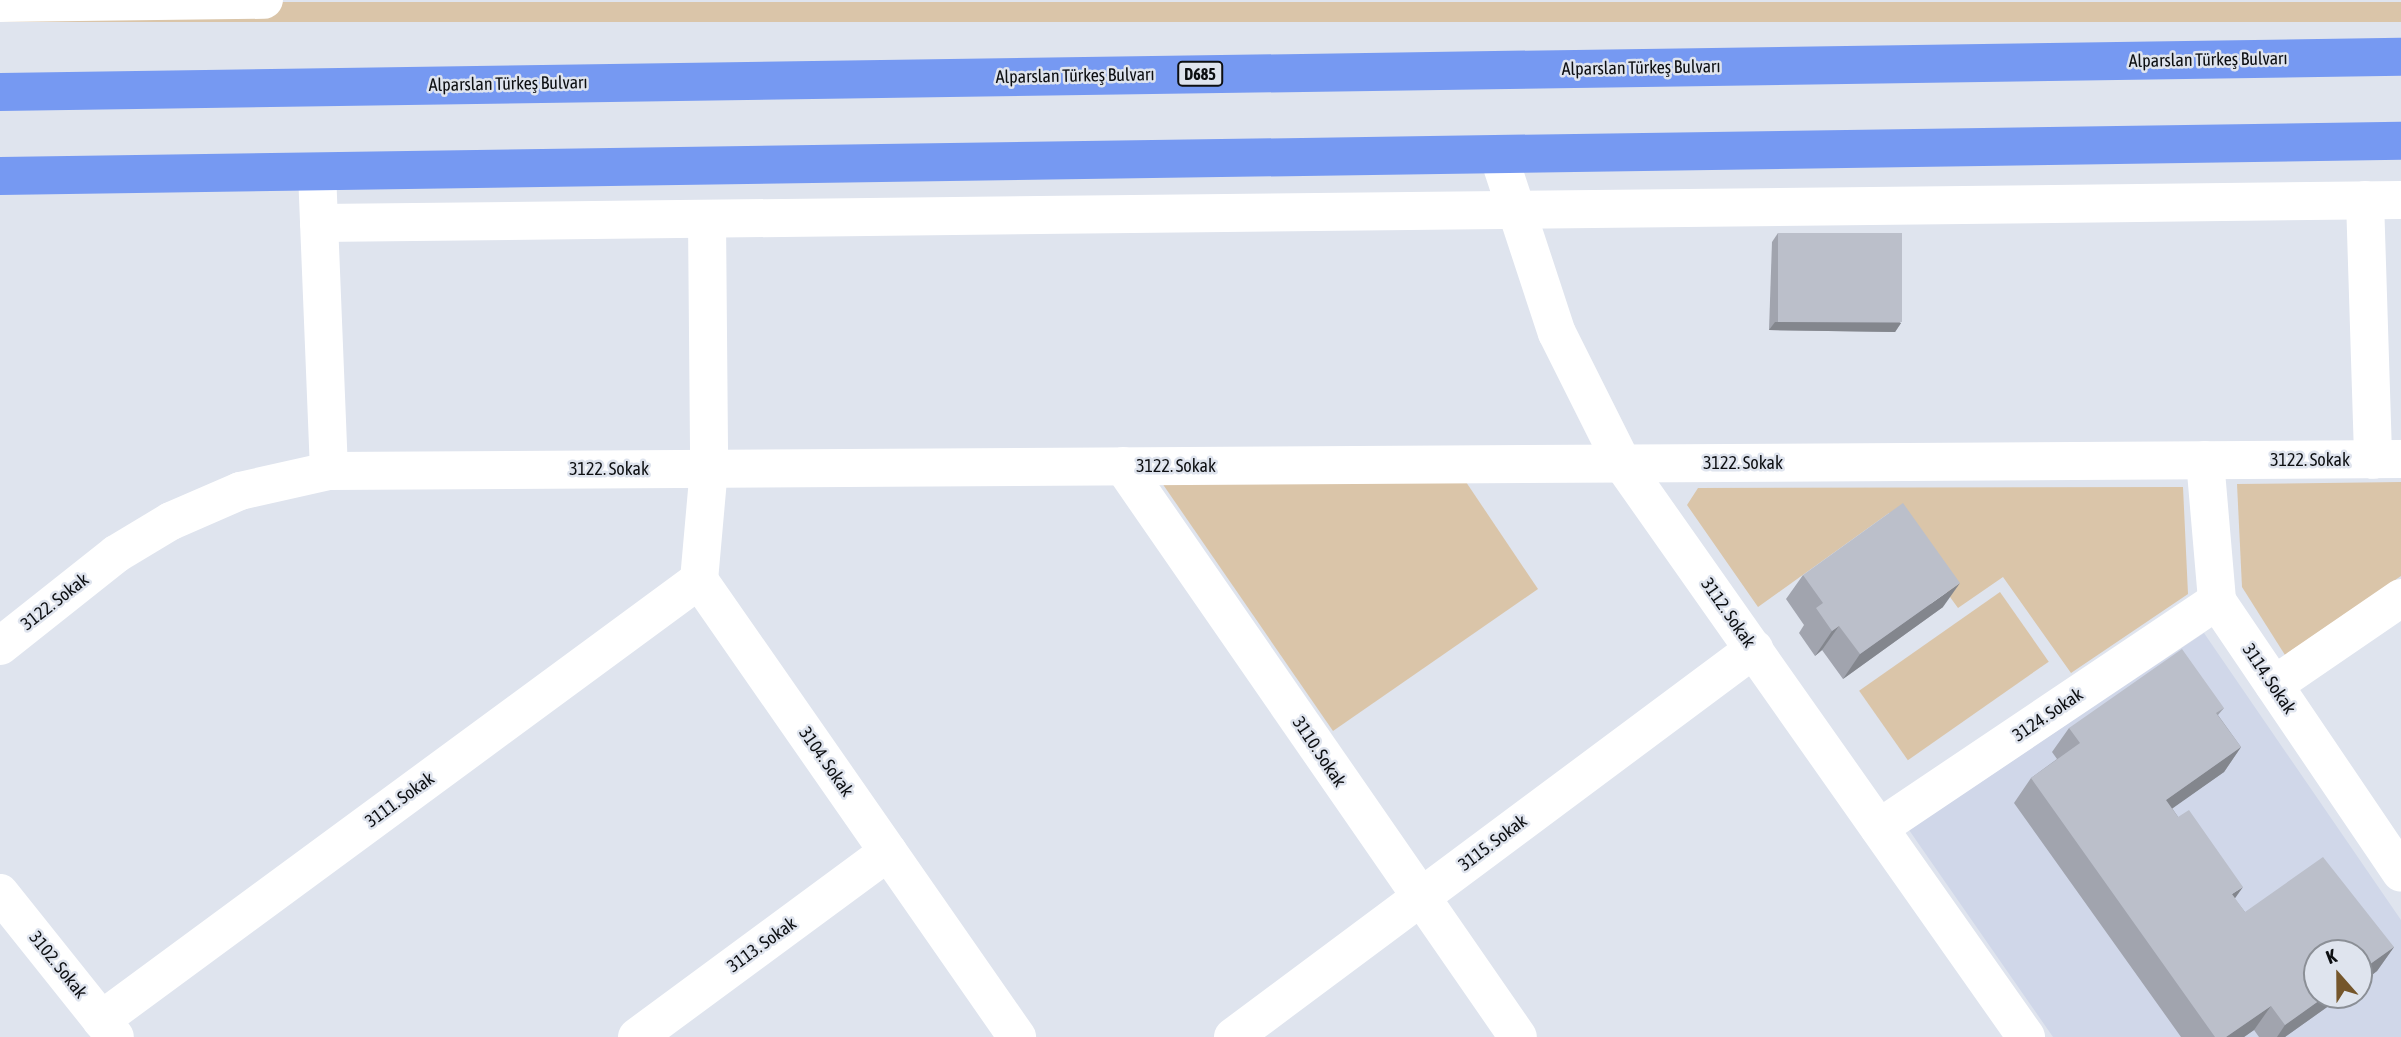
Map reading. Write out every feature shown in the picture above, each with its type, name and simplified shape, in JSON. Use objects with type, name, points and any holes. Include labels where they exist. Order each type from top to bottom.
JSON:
[{"type":"highway","name":"Alparslan Türkeş Bulvarı","points":[[0,92],[2401,57]]},
{"type":"highway","points":[[0,176],[2401,141]]},
{"type":"street","points":[[0,3],[264,0]]},
{"type":"street","name":"3112. Sokak","points":[[1498,154],[1513,209],[1556,333],[1622,463],[2026,1037]]},
{"type":"street","points":[[317,172],[329,471]]},
{"type":"street","points":[[319,223],[2383,200],[2387,459]]},
{"type":"street","points":[[699,580],[709,468],[707,219]]},
{"type":"street","name":"3122. Sokak","points":[[0,646],[116,554],[171,521],[240,491],[329,471],[2387,459]]},
{"type":"street","name":"3114. Sokak","points":[[2205,460],[2217,601],[2401,873]]},
{"type":"street","name":"3110. Sokak","points":[[1123,466],[1518,1037]]},
{"type":"street","name":"3104. Sokak","points":[[699,580],[1017,1037]]},
{"type":"street","name":"3111. Sokak","points":[[108,1028],[699,580]]},
{"type":"street","points":[[2274,685],[2401,598]]},
{"type":"street","name":"3124. Sokak","points":[[1879,828],[2217,601]]},
{"type":"street","name":"3115. Sokak","points":[[1233,1037],[1754,649]]},
{"type":"street","name":"3113. Sokak","points":[[637,1037],[888,852]]},
{"type":"street","name":"3102. Sokak","points":[[0,893],[108,1028]]},
{"type":"shaded area","points":[[0,2],[2401,2],[2401,22],[0,22]]},
{"type":"shaded area","points":[[1466,482],[1538,589],[1333,731],[1162,483]]},
{"type":"shaded area","points":[[2401,482],[2401,576],[2285,655],[2242,587],[2237,484]]},
{"type":"shaded area","points":[[2183,487],[2188,594],[2071,673],[2003,577],[1958,608],[1889,513],[1758,607],[1687,505],[1698,488]]},
{"type":"shaded area","points":[[2000,592],[2049,662],[1908,760],[1859,691]]},
{"type":"shaded area","points":[[2204,633],[2401,920],[2401,1037],[2053,1037],[1909,830]]},
{"type":"building","points":[[1778,233],[1902,233],[1902,322],[1778,322]]},
{"type":"building","points":[[1903,503],[1960,583],[1860,654],[1839,626],[1832,631],[1816,608],[1823,603],[1803,575]]},
{"type":"building","points":[[2182,649],[2224,708],[2216,713],[2241,747],[2166,800],[2178,817],[2189,810],[2243,887],[2232,894],[2245,912],[2323,857],[2394,947],[2373,962],[2373,939],[2303,939],[2303,1009],[2307,1009],[2285,1025],[2271,1006],[2226,1037],[2215,1037],[2031,778],[2080,743],[2069,728]]}]
